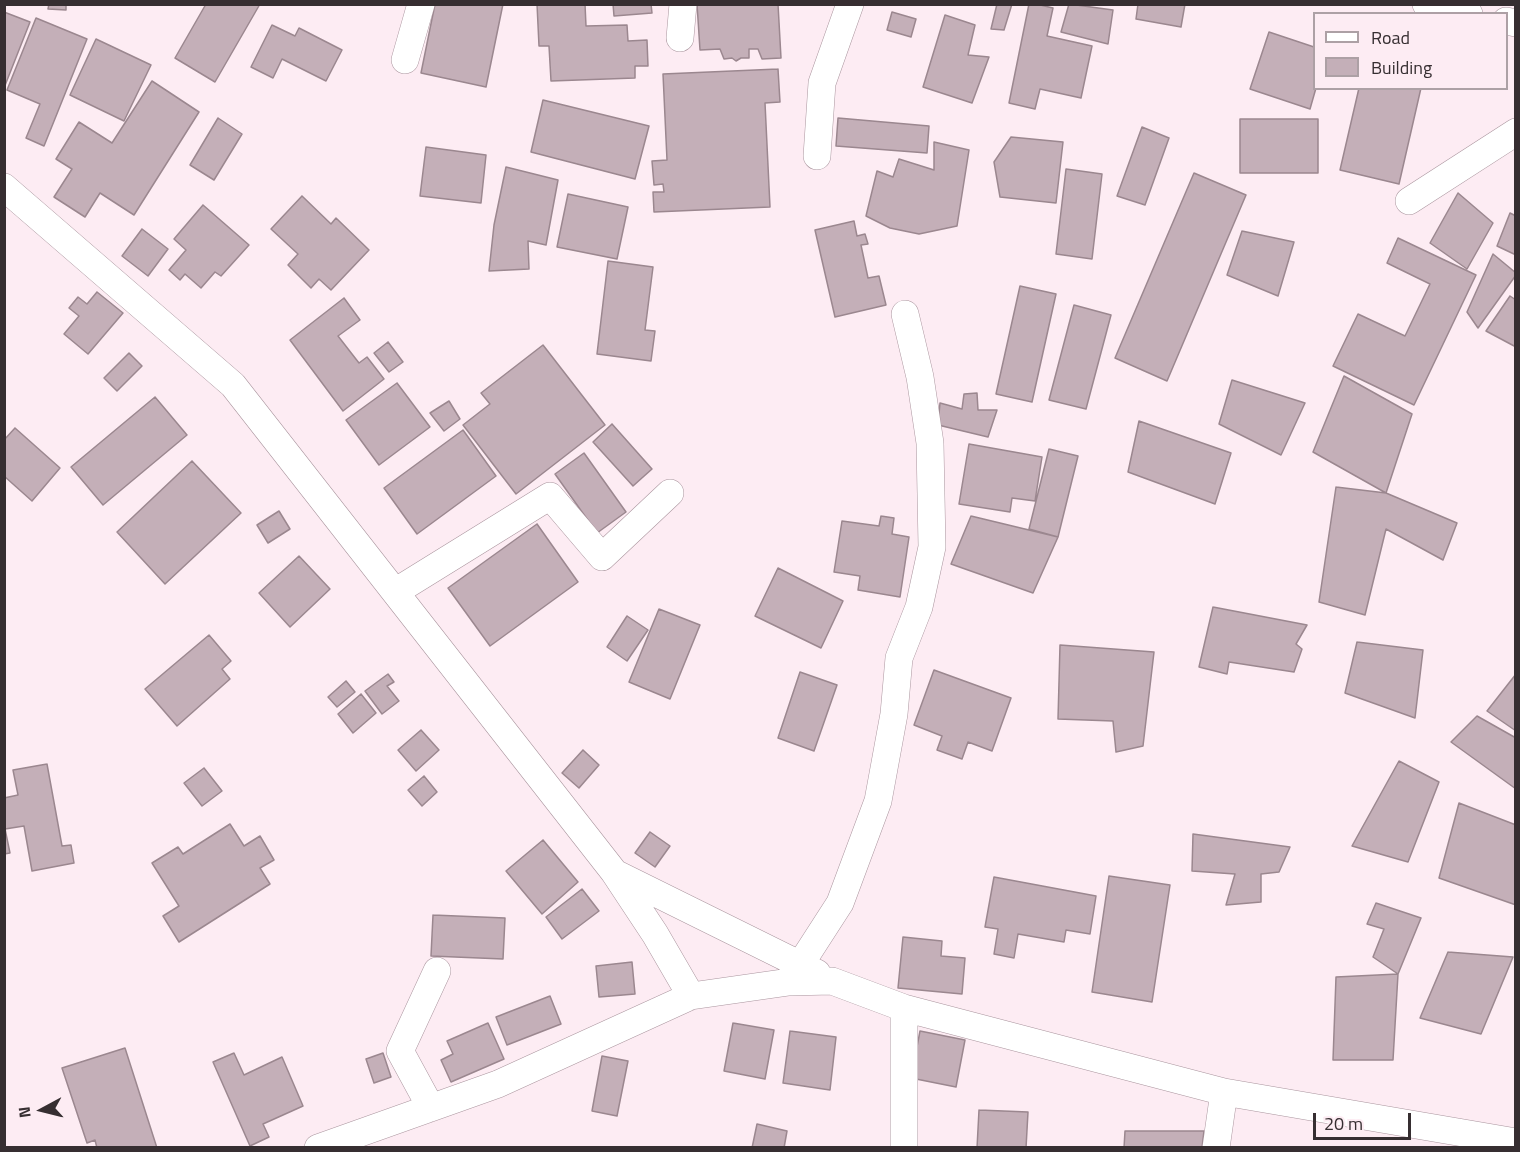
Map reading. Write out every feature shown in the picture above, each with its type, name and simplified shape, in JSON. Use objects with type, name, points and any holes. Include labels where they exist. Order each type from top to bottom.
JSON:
[{"type":"street","points":[[405,60],[421,4]]},
{"type":"street","points":[[680,38],[683,4]]},
{"type":"street","points":[[816,156],[822,83],[850,4]]},
{"type":"street","points":[[1426,4],[1460,12]]},
{"type":"street","points":[[1409,201],[1515,132]]},
{"type":"street","points":[[4,187],[233,385],[614,872],[655,934],[691,996]]},
{"type":"street","points":[[800,965],[840,903],[878,801],[894,714],[899,658],[919,607],[932,547],[930,443],[920,377],[905,314]]},
{"type":"street","points":[[395,592],[550,496],[602,557],[670,493]]},
{"type":"street","points":[[614,872],[832,981],[904,1008],[1224,1092],[1515,1142]]},
{"type":"street","points":[[431,1108],[400,1051],[437,971]]},
{"type":"street","points":[[318,1148],[498,1084],[691,996],[789,982],[832,981]]},
{"type":"street","points":[[904,1008],[904,1148]]},
{"type":"street","points":[[1216,1148],[1224,1092]]},
{"type":"building","points":[[49,4],[66,4],[66,10],[48,9]]},
{"type":"building","points":[[206,4],[260,4],[215,82],[175,58]]},
{"type":"building","points":[[435,4],[503,4],[486,87],[421,73]]},
{"type":"building","points":[[537,4],[585,4],[586,26],[627,25],[628,41],[647,40],[648,66],[635,66],[635,78],[551,81],[549,46],[539,46]]},
{"type":"building","points":[[613,4],[651,4],[652,13],[614,16]]},
{"type":"building","points":[[697,4],[778,4],[781,58],[762,59],[758,49],[749,49],[749,58],[736,61],[732,58],[724,59],[720,49],[700,50]]},
{"type":"building","points":[[997,4],[1012,4],[1004,30],[991,29]]},
{"type":"building","points":[[1029,4],[1053,8],[1047,36],[1092,46],[1081,98],[1040,89],[1035,109],[1009,103]]},
{"type":"building","points":[[1069,4],[1113,10],[1108,44],[1061,32]]},
{"type":"building","points":[[1138,4],[1185,4],[1181,27],[1136,19]]},
{"type":"building","points":[[4,12],[30,22],[4,88]]},
{"type":"building","points":[[892,12],[916,19],[911,37],[887,30]]},
{"type":"building","points":[[945,15],[975,25],[968,55],[989,57],[972,103],[923,87]]},
{"type":"building","points":[[36,18],[87,39],[44,146],[26,138],[40,104],[7,90]]},
{"type":"building","points":[[272,25],[295,36],[299,28],[342,50],[326,81],[282,59],[273,78],[251,67]]},
{"type":"building","points":[[1269,32],[1313,47],[1313,90],[1315,90],[1310,109],[1250,89]]},
{"type":"building","points":[[96,39],[151,65],[124,121],[70,95]]},
{"type":"building","points":[[778,69],[780,102],[765,103],[770,207],[654,212],[653,192],[664,192],[663,184],[654,185],[652,161],[667,160],[663,74]]},
{"type":"building","points":[[152,81],[199,112],[134,215],[100,193],[85,217],[54,197],[72,169],[56,159],[79,122],[112,143]]},
{"type":"building","points":[[1359,90],[1421,90],[1399,184],[1340,170]]},
{"type":"building","points":[[543,100],[649,126],[635,179],[531,152]]},
{"type":"building","points":[[218,118],[242,134],[214,180],[190,165]]},
{"type":"building","points":[[838,118],[929,126],[927,153],[836,146]]},
{"type":"building","points":[[1240,119],[1318,119],[1318,173],[1240,173]]},
{"type":"building","points":[[1142,127],[1169,138],[1145,205],[1117,196]]},
{"type":"building","points":[[1011,137],[1063,142],[1056,203],[1000,197],[994,162]]},
{"type":"building","points":[[934,142],[969,150],[957,226],[919,234],[890,228],[866,216],[877,171],[893,177],[899,159],[934,170]]},
{"type":"building","points":[[426,147],[486,155],[481,203],[420,196]]},
{"type":"building","points":[[506,167],[558,180],[546,245],[528,241],[529,269],[489,271],[494,225]]},
{"type":"building","points":[[1066,169],[1102,174],[1092,259],[1056,254]]},
{"type":"building","points":[[1194,173],[1246,195],[1167,381],[1115,358]]},
{"type":"building","points":[[1458,193],[1493,223],[1467,269],[1430,243]]},
{"type":"building","points":[[568,194],[628,207],[617,259],[557,247]]},
{"type":"building","points":[[302,196],[331,224],[336,218],[369,250],[331,290],[319,279],[311,288],[288,265],[298,254],[271,229]]},
{"type":"building","points":[[203,205],[249,245],[221,276],[215,272],[201,288],[185,274],[180,280],[169,270],[186,250],[174,239]]},
{"type":"building","points":[[1510,213],[1516,216],[1516,255],[1497,246]]},
{"type":"building","points":[[854,221],[857,236],[865,234],[868,244],[861,245],[868,278],[879,276],[886,305],[835,317],[815,230]]},
{"type":"building","points":[[142,229],[168,249],[148,276],[122,256]]},
{"type":"building","points":[[1242,231],[1294,242],[1278,296],[1227,275]]},
{"type":"building","points":[[1398,238],[1476,275],[1414,405],[1333,366],[1358,314],[1405,336],[1430,284],[1387,263]]},
{"type":"building","points":[[1493,254],[1516,275],[1478,328],[1467,312]]},
{"type":"building","points":[[608,261],[653,267],[645,330],[655,331],[651,361],[597,354]]},
{"type":"building","points":[[1020,286],[1056,294],[1032,402],[996,394]]},
{"type":"building","points":[[97,292],[123,313],[88,354],[64,334],[79,316],[69,308],[78,297],[87,304]]},
{"type":"building","points":[[1510,296],[1516,300],[1516,347],[1486,331]]},
{"type":"building","points":[[344,298],[360,320],[338,336],[359,363],[367,357],[384,379],[343,411],[290,340]]},
{"type":"building","points":[[1074,305],[1111,315],[1086,409],[1049,400]]},
{"type":"building","points":[[388,342],[403,362],[389,372],[374,353]]},
{"type":"building","points":[[543,345],[605,425],[516,494],[463,425],[490,404],[481,393]]},
{"type":"building","points":[[129,353],[142,366],[117,391],[104,378]]},
{"type":"building","points":[[1344,376],[1412,414],[1386,493],[1313,452]]},
{"type":"building","points":[[1232,380],[1305,403],[1281,455],[1219,424]]},
{"type":"building","points":[[397,383],[430,427],[379,465],[346,420]]},
{"type":"building","points":[[977,393],[978,410],[997,410],[988,437],[938,425],[940,403],[962,409],[964,394]]},
{"type":"building","points":[[155,397],[187,435],[103,505],[71,467]]},
{"type":"building","points":[[449,401],[460,419],[444,431],[430,413]]},
{"type":"building","points":[[1139,421],[1231,453],[1215,504],[1128,472]]},
{"type":"building","points":[[612,424],[652,469],[633,486],[593,442]]},
{"type":"building","points":[[15,428],[60,468],[32,501],[4,476],[4,440]]},
{"type":"building","points":[[463,430],[496,476],[417,534],[384,488]]},
{"type":"building","points":[[969,444],[1042,457],[1035,501],[1012,498],[1010,512],[959,504]]},
{"type":"building","points":[[1049,449],[1078,456],[1058,537],[1029,529]]},
{"type":"building","points":[[584,453],[626,512],[597,533],[555,474]]},
{"type":"building","points":[[192,461],[241,513],[165,584],[117,532]]},
{"type":"building","points":[[1336,487],[1386,493],[1457,523],[1443,560],[1386,529],[1365,615],[1319,602]]},
{"type":"building","points":[[279,511],[290,529],[268,543],[257,525]]},
{"type":"building","points":[[881,516],[894,518],[892,534],[909,537],[900,597],[858,590],[860,576],[834,572],[842,521],[879,526]]},
{"type":"building","points":[[971,516],[1058,537],[1033,593],[951,564]]},
{"type":"building","points":[[537,524],[578,582],[490,646],[448,588]]},
{"type":"building","points":[[299,556],[330,589],[290,627],[259,593]]},
{"type":"building","points":[[778,568],[843,601],[821,648],[755,616]]},
{"type":"building","points":[[1213,607],[1307,625],[1296,644],[1302,649],[1294,672],[1229,662],[1227,674],[1199,667]]},
{"type":"building","points":[[659,609],[700,625],[670,699],[629,682]]},
{"type":"building","points":[[627,616],[648,630],[627,661],[607,647]]},
{"type":"building","points":[[209,635],[231,661],[222,669],[230,679],[177,726],[145,689]]},
{"type":"building","points":[[1357,642],[1423,650],[1415,718],[1345,693]]},
{"type":"building","points":[[1060,645],[1154,652],[1143,746],[1116,752],[1113,721],[1058,719]]},
{"type":"building","points":[[934,670],[1011,698],[992,751],[968,742],[962,759],[937,750],[942,736],[914,725]]},
{"type":"building","points":[[800,672],[837,685],[814,751],[778,738]]},
{"type":"building","points":[[388,674],[394,682],[387,686],[399,701],[382,714],[365,691]]},
{"type":"building","points":[[1516,674],[1516,731],[1487,711]]},
{"type":"building","points":[[346,681],[355,692],[337,707],[328,697]]},
{"type":"building","points":[[361,694],[376,713],[353,733],[338,714]]},
{"type":"building","points":[[1477,716],[1516,738],[1516,789],[1451,742]]},
{"type":"building","points":[[421,730],[439,750],[416,771],[398,750]]},
{"type":"building","points":[[583,750],[599,765],[579,788],[562,773]]},
{"type":"building","points":[[1399,761],[1439,782],[1408,862],[1352,846]]},
{"type":"building","points":[[47,764],[62,846],[71,845],[74,863],[32,871],[24,826],[5,829],[10,853],[4,854],[4,798],[18,795],[13,770]]},
{"type":"building","points":[[204,768],[222,791],[202,806],[184,783]]},
{"type":"building","points":[[424,776],[437,792],[422,806],[408,790]]},
{"type":"building","points":[[1459,803],[1516,825],[1516,905],[1439,878]]},
{"type":"building","points":[[230,824],[244,846],[260,836],[274,860],[260,868],[270,884],[179,942],[163,916],[179,906],[152,863],[178,847],[183,854]]},
{"type":"building","points":[[650,832],[670,846],[655,867],[635,853]]},
{"type":"building","points":[[1193,834],[1290,847],[1279,872],[1261,874],[1261,902],[1226,905],[1235,874],[1192,871]]},
{"type":"building","points":[[543,840],[578,882],[542,914],[506,871]]},
{"type":"building","points":[[1109,876],[1170,885],[1152,1002],[1092,992]]},
{"type":"building","points":[[994,877],[1096,896],[1090,934],[1066,930],[1064,942],[1018,934],[1014,958],[994,954],[998,929],[985,927]]},
{"type":"building","points":[[582,889],[599,911],[562,939],[546,917]]},
{"type":"building","points":[[1376,903],[1421,918],[1398,974],[1373,957],[1384,929],[1367,924]]},
{"type":"building","points":[[433,915],[505,918],[503,959],[431,956]]},
{"type":"building","points":[[903,937],[942,941],[941,956],[965,958],[962,994],[898,988]]},
{"type":"building","points":[[1448,952],[1513,957],[1481,1034],[1420,1018]]},
{"type":"building","points":[[632,962],[635,994],[599,997],[596,966]]},
{"type":"building","points":[[1398,974],[1393,1060],[1333,1060],[1336,977]]},
{"type":"building","points":[[550,996],[561,1024],[507,1045],[496,1017]]},
{"type":"building","points":[[488,1023],[504,1059],[451,1082],[441,1060],[453,1054],[447,1041]]},
{"type":"building","points":[[733,1023],[774,1030],[765,1079],[724,1071]]},
{"type":"building","points":[[790,1031],[836,1037],[830,1090],[783,1083]]},
{"type":"building","points":[[920,1031],[965,1040],[956,1087],[911,1078]]},
{"type":"building","points":[[125,1048],[157,1148],[97,1148],[95,1140],[87,1143],[62,1068]]},
{"type":"building","points":[[234,1053],[244,1075],[282,1057],[303,1106],[263,1124],[269,1137],[250,1146],[213,1062]]},
{"type":"building","points":[[383,1053],[391,1077],[374,1083],[366,1059]]},
{"type":"building","points":[[602,1056],[628,1061],[617,1116],[592,1111]]},
{"type":"building","points":[[979,1110],[1028,1112],[1026,1148],[977,1148]]},
{"type":"building","points":[[757,1124],[787,1131],[784,1148],[752,1148]]},
{"type":"building","points":[[1125,1131],[1204,1131],[1202,1148],[1124,1148]]}]
